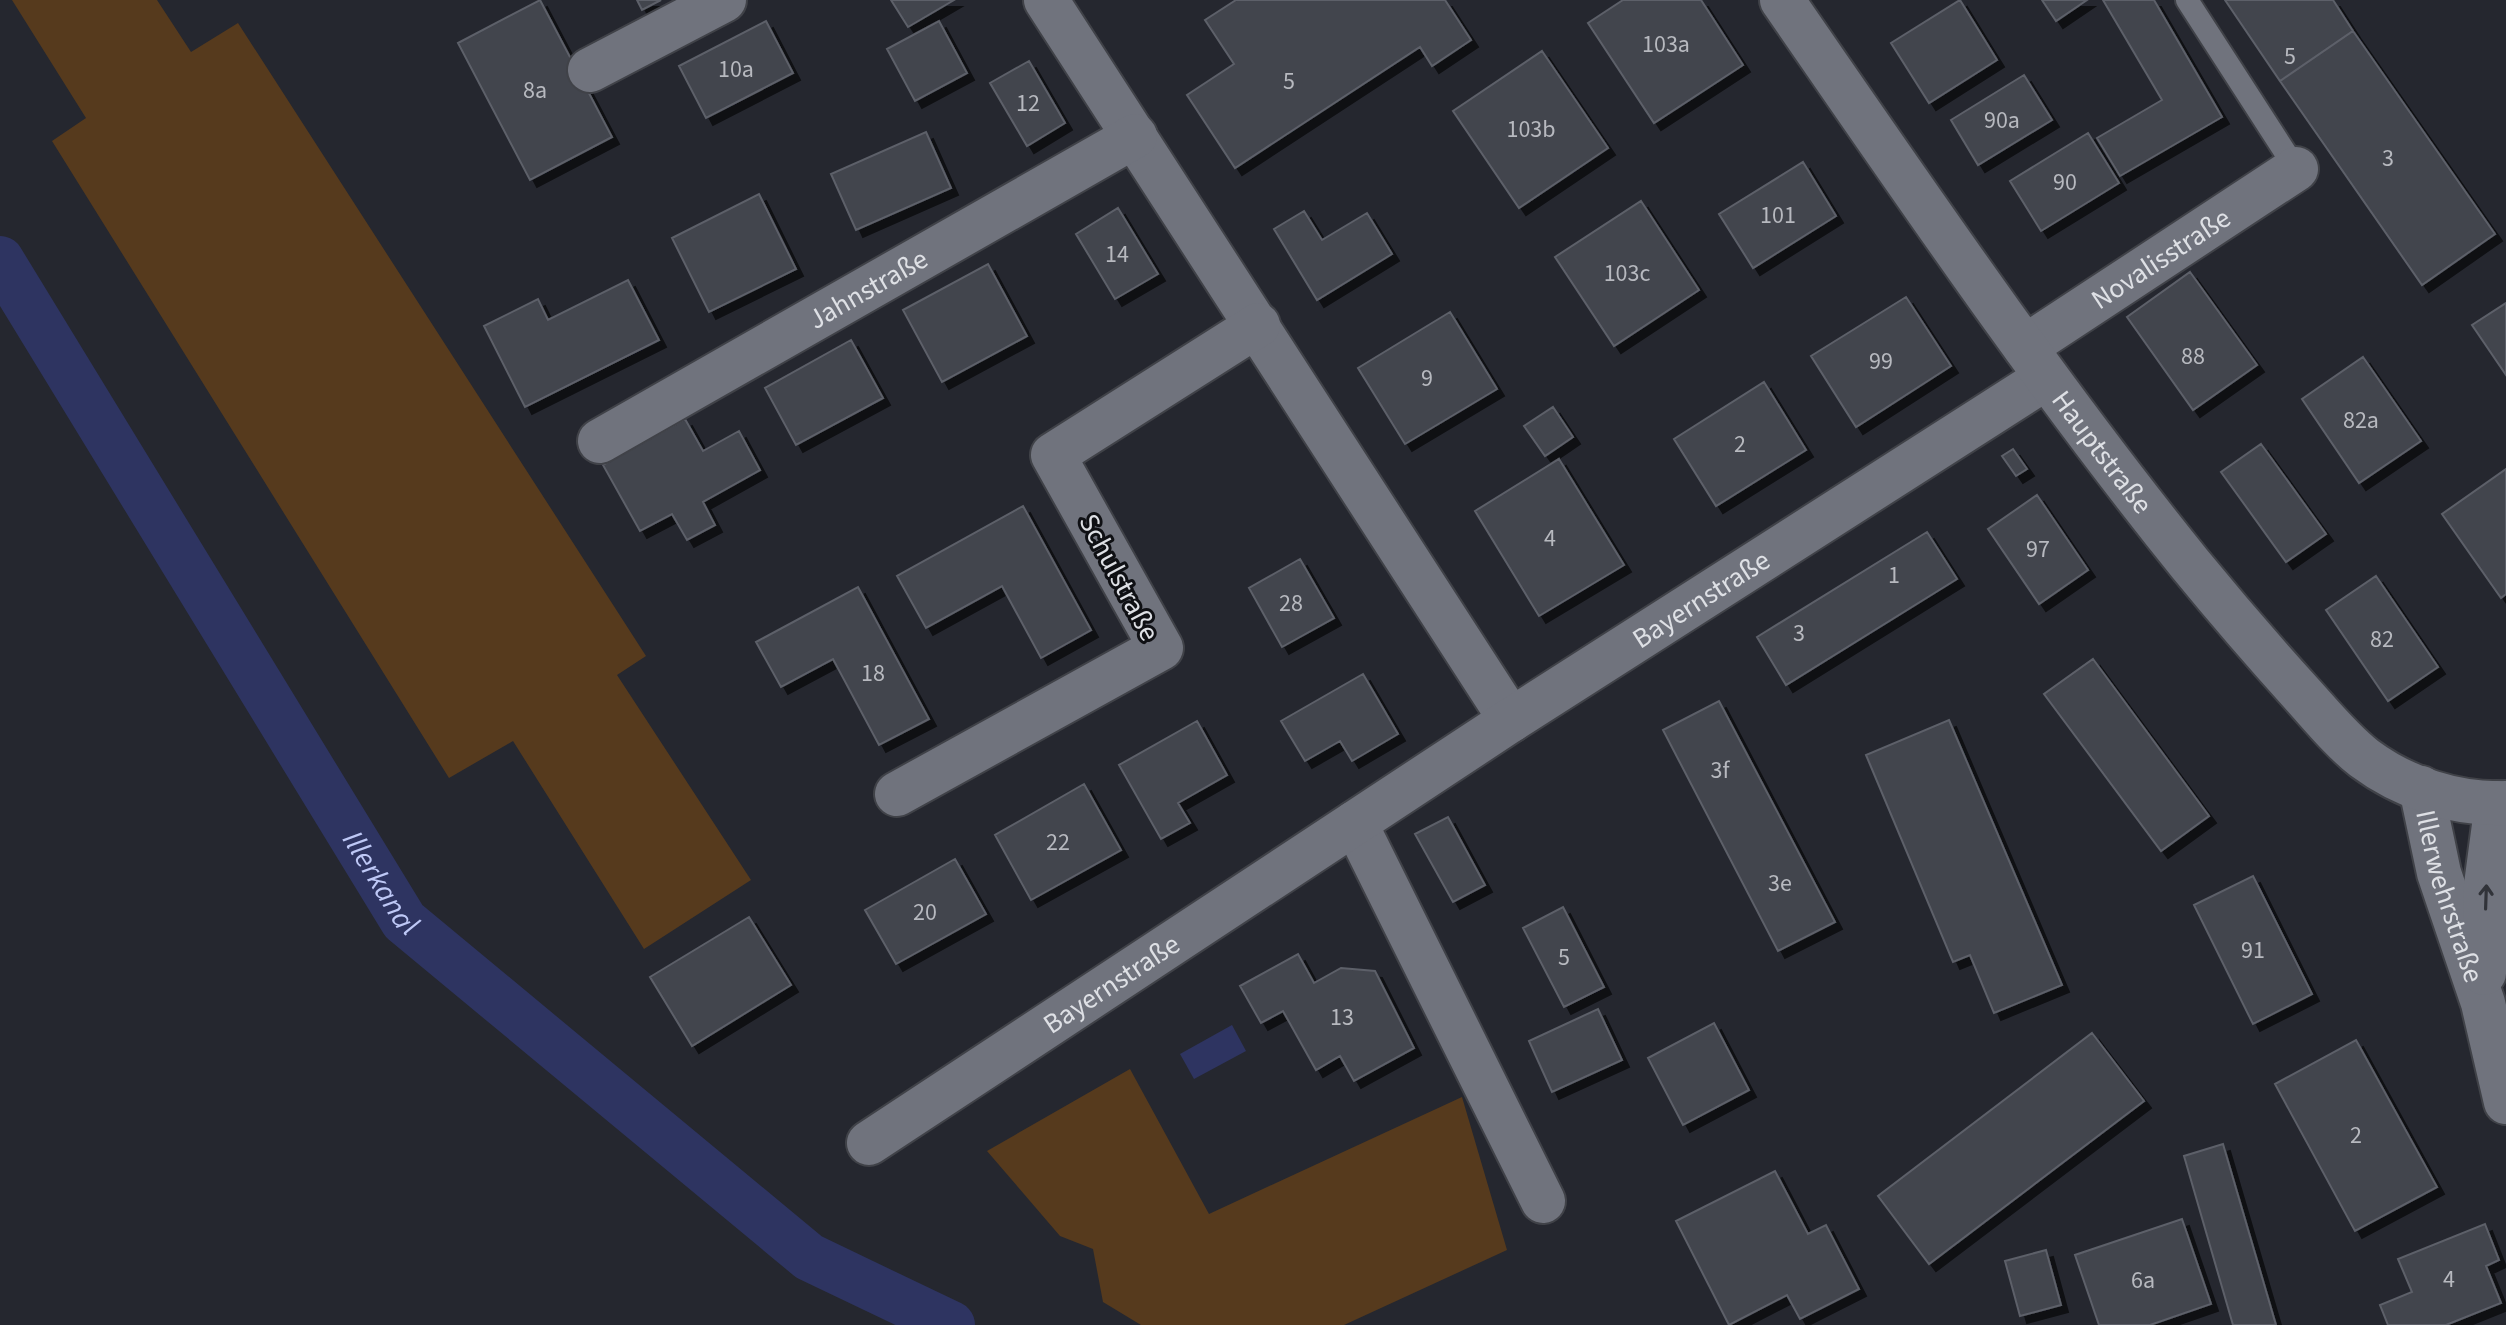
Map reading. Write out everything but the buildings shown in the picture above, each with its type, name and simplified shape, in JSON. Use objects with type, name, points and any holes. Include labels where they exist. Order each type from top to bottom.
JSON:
[{"type":"street","points":[[590,70],[724,0]]},
{"type":"street","points":[[1046,0],[1511,720]]},
{"type":"street","name":"Hauptstraße","points":[[1782,0],[1981,289],[2138,500],[2239,624],[2330,726],[2362,756],[2390,775],[2444,796],[2501,803]]},
{"type":"street","name":"Jahnstraße","points":[[600,441],[1135,136]]},
{"type":"street","name":"Novalisstraße","points":[[2036,362],[2296,169]]},
{"type":"street","name":"Schulstraße","points":[[897,794],[1161,648],[1053,455],[1258,325]]},
{"type":"street","name":"Bayernstraße","points":[[869,1143],[1511,720],[2036,362]]},
{"type":"street","name":"Illerwehrstraße","points":[[2421,788],[2439,873],[2483,1003],[2506,1102]]},
{"type":"street","name":"Illerwehrstraße","points":[[2483,1003],[2486,885],[2501,803]]},
{"type":"street","points":[[1355,823],[1543,1201]]},
{"type":"lane","points":[[2187,0],[2296,169]]},
{"type":"shaded area","points":[[12,0],[157,0],[191,52],[238,23],[646,656],[617,675],[751,880],[644,949],[513,741],[449,778],[52,141],[86,118]]},
{"type":"shaded area","points":[[1130,1069],[1209,1214],[1462,1097],[1507,1250],[1344,1325],[1141,1325],[1103,1302],[1093,1249],[1060,1236],[987,1151]]},
{"type":"water","points":[[1232,1025],[1246,1051],[1194,1079],[1180,1054]]},
{"type":"waterway","name":"Illerkanal","points":[[0,260],[404,921],[809,1257],[951,1325]]}]
